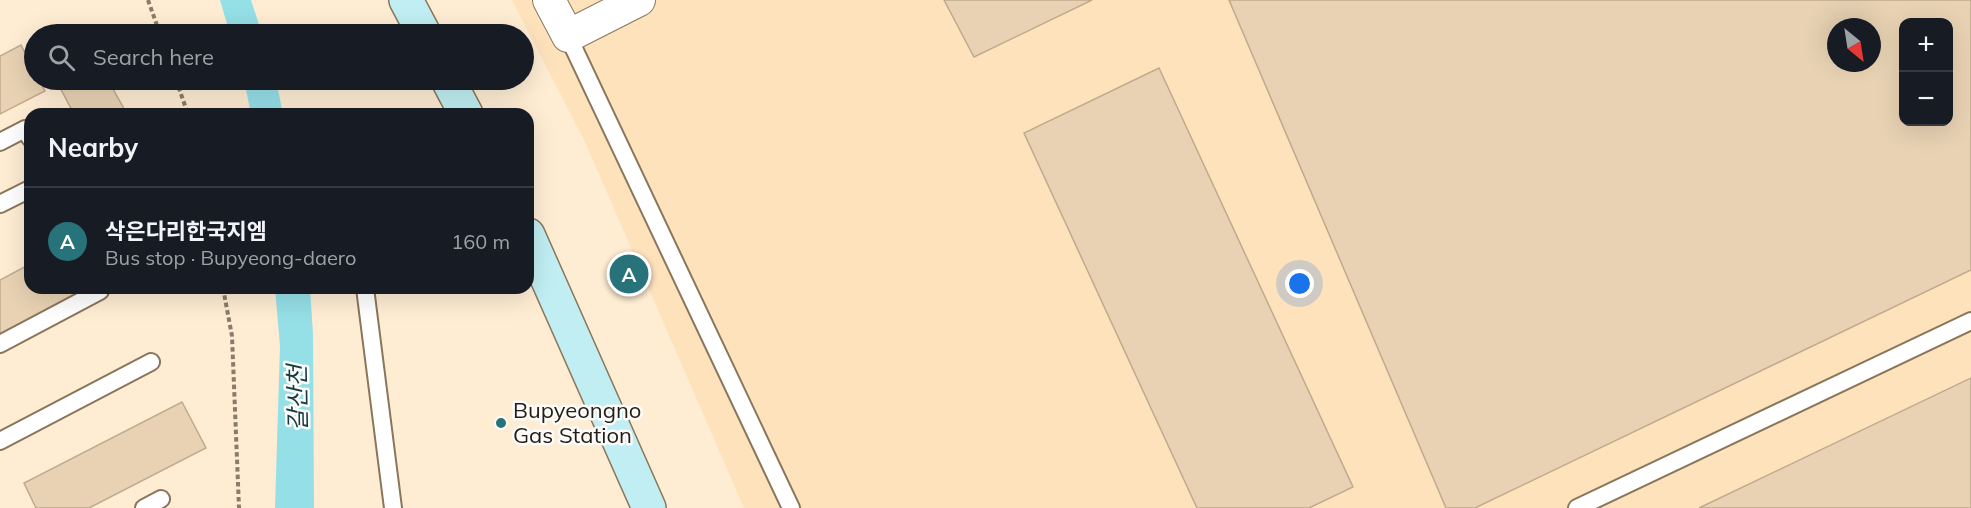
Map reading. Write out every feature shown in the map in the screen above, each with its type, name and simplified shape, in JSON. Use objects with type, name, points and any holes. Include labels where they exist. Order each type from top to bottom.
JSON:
[{"type":"main road","points":[[406,0],[419,24]]},
{"type":"main road","points":[[453,90],[463,108]]},
{"type":"main road","points":[[534,249],[649,508]]},
{"type":"street","points":[[549,0],[568,36],[639,0]]},
{"type":"lane","points":[[568,36],[791,508]]},
{"type":"lane","points":[[0,141],[24,129]]},
{"type":"lane","points":[[0,204],[24,192]]},
{"type":"lane","points":[[0,344],[94,294]]},
{"type":"lane","points":[[366,294],[393,508]]},
{"type":"lane","points":[[1577,508],[1971,321]]},
{"type":"lane","points":[[0,441],[151,362]]},
{"type":"lane","points":[[144,508],[161,499]]},
{"type":"path","points":[[148,0],[156,24]]},
{"type":"path","points":[[180,90],[186,108]]},
{"type":"path","points":[[224,294],[232,336],[239,508]]},
{"type":"shaded area","points":[[512,0],[1971,0],[1971,508],[744,508],[585,142],[534,43],[534,24],[524,24]]},
{"type":"water","points":[[220,0],[251,0],[259,24],[227,24]]},
{"type":"water","points":[[246,90],[278,90],[282,108],[250,108]]},
{"type":"water","name":"갈산천","points":[[276,294],[310,294],[313,334],[314,508],[275,508],[280,346]]},
{"type":"building","points":[[944,0],[1092,0],[974,57]]},
{"type":"building","points":[[1229,0],[1971,0],[1971,270],[1475,508],[1446,508]]},
{"type":"building","points":[[21,45],[24,51],[24,90],[45,91],[0,114],[0,56]]},
{"type":"building","points":[[1159,68],[1353,487],[1309,508],[1197,508],[1024,133]]},
{"type":"building","points":[[61,90],[114,90],[124,108],[71,108]]},
{"type":"building","points":[[24,267],[24,294],[85,294],[0,339],[0,280]]},
{"type":"building","points":[[1971,378],[1971,508],[1699,508]]},
{"type":"building","points":[[182,402],[206,448],[89,508],[36,508],[24,483]]},
{"type":"place","name":"삭은다리한국지엠","points":[[629,274]]},
{"type":"place","name":"Bupyeongno Gas Station","points":[[501,423]]}]
